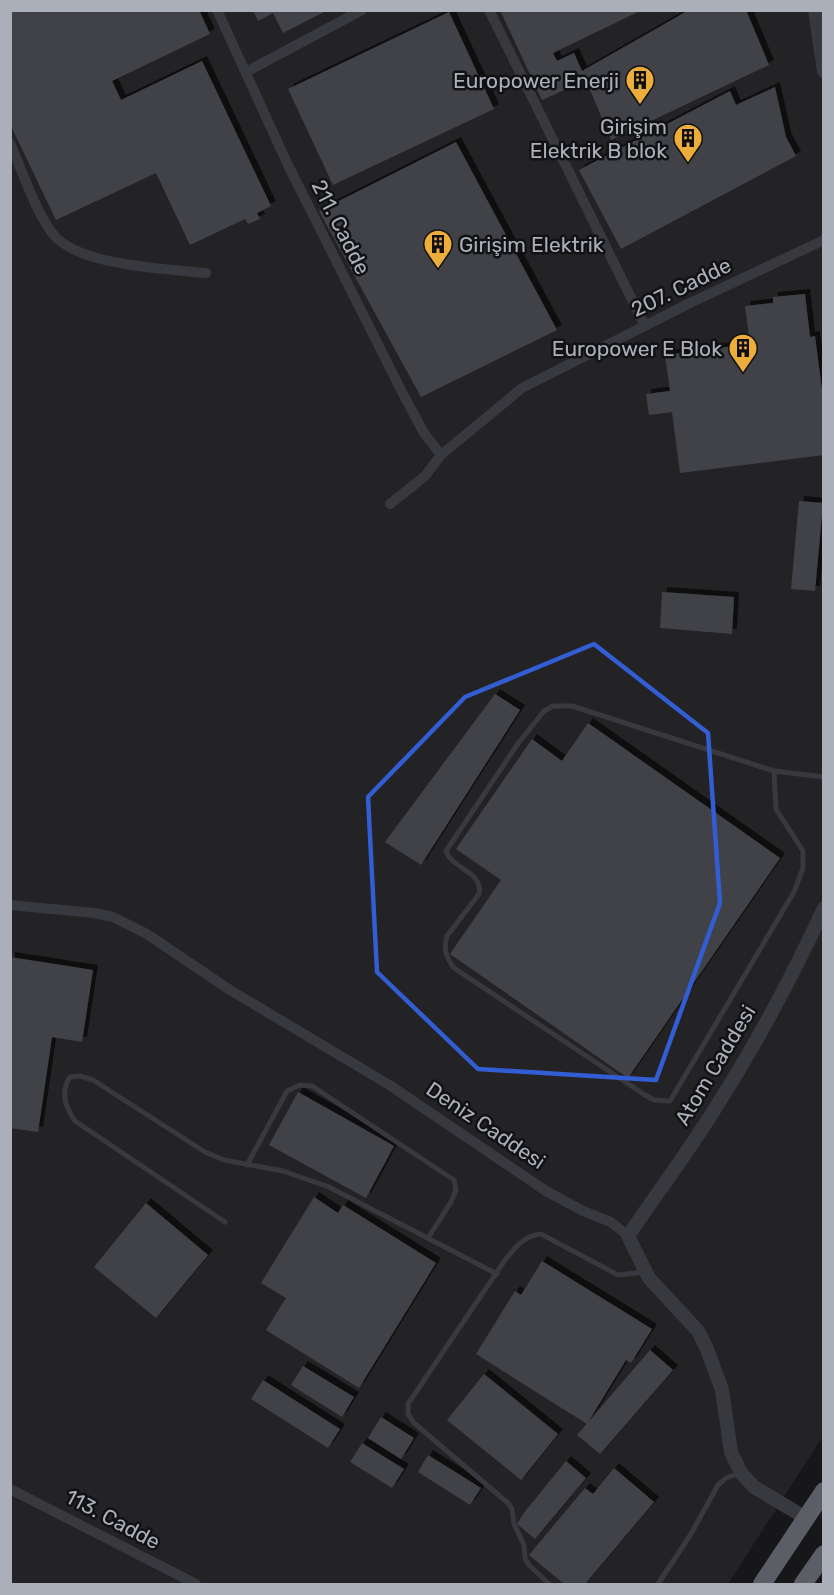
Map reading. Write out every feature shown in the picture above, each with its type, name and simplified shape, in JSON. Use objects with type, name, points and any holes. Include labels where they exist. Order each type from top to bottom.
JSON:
[{"type":"highway","points":[[762,1584],[824,1491]]},
{"type":"highway","points":[[803,1584],[824,1554]]},
{"type":"street","name":"211. Cadde","points":[[218,10],[288,165],[403,394],[424,433],[441,455]]},
{"type":"street","points":[[246,72],[362,10]]},
{"type":"street","points":[[489,10],[645,326]]},
{"type":"street","points":[[815,10],[821,38],[824,71]]},
{"type":"street","points":[[10,142],[46,224],[62,243],[98,258],[155,268],[206,273]]},
{"type":"street","name":"207. Cadde","points":[[390,504],[425,476],[441,455],[522,388],[824,240]]},
{"type":"street","name":"Deniz Caddesi","points":[[10,905],[113,917],[147,934],[230,990],[391,1086],[546,1191],[583,1211],[611,1222],[628,1236],[645,1272],[698,1331],[707,1348],[722,1390],[731,1452],[741,1473],[754,1487],[806,1518]]},
{"type":"street","name":"Atom Caddesi","points":[[628,1236],[716,1108],[757,1040],[824,908]]},
{"type":"street","name":"113. Cadde","points":[[10,1489],[196,1584]]},
{"type":"lane","points":[[774,771],[776,809],[803,851],[803,868],[794,892],[670,1101],[654,1100],[645,1095],[454,968],[446,957],[447,936],[479,894],[481,888],[479,881],[449,859],[446,851],[518,745],[544,711],[554,706],[572,706],[774,771],[824,777]]},
{"type":"lane","points":[[225,1222],[75,1121],[67,1109],[64,1085],[70,1077],[80,1076],[93,1080],[205,1152],[224,1160],[283,1171],[329,1187],[497,1274]]},
{"type":"lane","points":[[248,1165],[286,1091],[300,1085],[312,1086],[454,1180],[456,1190],[451,1202],[428,1238]]},
{"type":"lane","points":[[549,1584],[528,1564],[524,1545],[514,1524],[512,1509],[508,1503],[414,1423],[408,1414],[408,1404],[497,1274],[518,1245],[529,1236],[541,1234],[618,1275],[645,1272]]},
{"type":"lane","points":[[658,1584],[718,1485],[726,1478],[741,1473]]},
{"type":"highlighted area","points":[[594,644],[708,733],[720,903],[656,1080],[478,1069],[377,972],[368,797],[465,697]]},
{"type":"shaded area","points":[[11,11],[823,11],[823,1436],[728,1584],[11,1584]]},
{"type":"building","points":[[10,10],[199,10],[210,34],[112,81],[121,100],[202,61],[271,206],[257,213],[260,219],[248,224],[245,219],[190,245],[156,173],[56,220],[10,124]]},
{"type":"building","points":[[253,10],[328,10],[283,33],[273,13],[258,21]]},
{"type":"building","name":"Europower Enerji","points":[[500,10],[642,10],[553,53],[557,61],[574,53],[582,71],[689,10],[746,10],[769,65],[611,140],[586,80],[542,100]]},
{"type":"building","points":[[449,12],[494,109],[333,185],[288,89]]},
{"type":"building","name":"Girişim Elektrik B blok","points":[[775,87],[786,137],[796,156],[621,249],[579,170],[730,91],[736,105]]},
{"type":"building","name":"Girişim Elektrik","points":[[456,142],[557,330],[421,397],[319,211]]},
{"type":"building","name":"Europower E Blok","points":[[805,294],[810,337],[815,336],[824,406],[824,455],[680,473],[672,412],[649,415],[646,394],[670,391],[665,355],[750,344],[745,306],[773,303],[773,297]]},
{"type":"building","points":[[799,501],[823,503],[815,591],[791,589]]},
{"type":"building","points":[[662,592],[734,597],[732,634],[660,628]]},
{"type":"building","points":[[495,694],[520,710],[421,865],[385,842]]},
{"type":"building","points":[[588,723],[780,858],[628,1078],[450,954],[501,880],[456,849],[532,739],[562,761]]},
{"type":"building","points":[[10,957],[93,970],[82,1042],[52,1037],[38,1132],[10,1128]]},
{"type":"building","points":[[298,1092],[394,1146],[366,1198],[269,1145]]},
{"type":"building","points":[[314,1197],[338,1213],[343,1205],[436,1263],[359,1388],[266,1330],[286,1298],[261,1283]]},
{"type":"building","points":[[146,1203],[208,1255],[156,1318],[94,1267]]},
{"type":"building","points":[[542,1261],[652,1329],[631,1363],[626,1360],[587,1424],[476,1354],[515,1291],[521,1295]]},
{"type":"building","points":[[650,1350],[673,1370],[600,1454],[577,1435]]},
{"type":"building","points":[[303,1366],[354,1397],[342,1417],[291,1385]]},
{"type":"building","points":[[484,1374],[558,1434],[521,1480],[447,1420]]},
{"type":"building","points":[[263,1380],[340,1429],[328,1448],[251,1399]]},
{"type":"building","points":[[381,1417],[414,1438],[401,1459],[368,1438]]},
{"type":"building","points":[[362,1443],[404,1469],[392,1488],[350,1462]]},
{"type":"building","points":[[428,1455],[481,1488],[470,1505],[418,1472]]},
{"type":"building","points":[[566,1461],[586,1478],[535,1539],[517,1524]]},
{"type":"building","points":[[614,1468],[654,1502],[585,1584],[564,1584],[529,1555],[585,1488],[593,1494]]},
{"type":"place","name":"Europower Enerji","points":[[640,106]]},
{"type":"place","name":"Girişim Elektrik B blok","points":[[688,164]]},
{"type":"place","name":"Girişim Elektrik","points":[[438,270]]},
{"type":"place","name":"Europower E Blok","points":[[743,374]]}]
